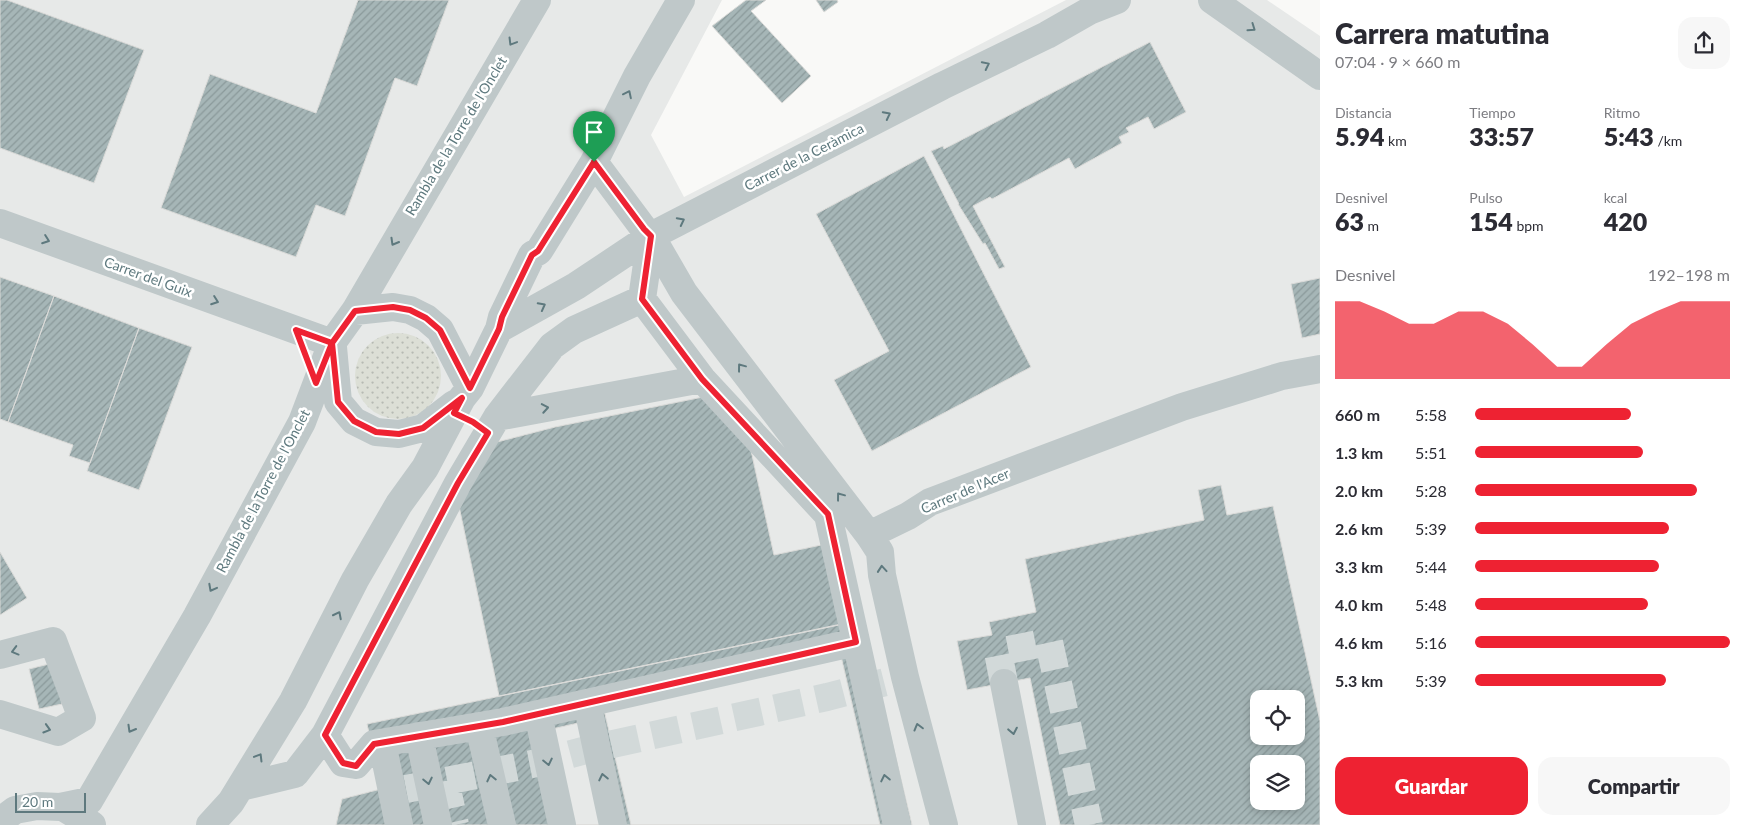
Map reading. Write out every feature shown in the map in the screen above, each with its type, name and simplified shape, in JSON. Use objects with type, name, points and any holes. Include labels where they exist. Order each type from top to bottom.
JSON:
[{"type":"street","name":"Rambla de la Torre de l'Onclet","points":[[63,807],[89,801],[197,616],[302,422],[332,343],[355,311],[537,0]]},
{"type":"street","points":[[660,0],[662,32]]},
{"type":"street","points":[[210,825],[231,802],[293,701],[355,580],[399,504],[425,468],[462,399],[499,329],[502,317],[532,255],[538,251],[594,162],[637,76],[681,0]]},
{"type":"street","name":"Carrer de la Ceràmica","points":[[499,329],[576,286],[651,236],[942,86],[1047,35],[1089,11],[1117,0]]},
{"type":"street","points":[[1212,0],[1320,76]]},
{"type":"street","points":[[594,162],[651,236],[684,293],[870,535],[880,552],[882,575],[905,677],[944,825]]},
{"type":"street","name":"Carrer del Guix","points":[[0,223],[332,343]]},
{"type":"street","points":[[651,236],[642,299],[702,379],[828,514],[897,825]]},
{"type":"street","points":[[241,787],[295,774],[325,735],[458,483],[492,425],[552,346],[563,337],[642,299]]},
{"type":"street","points":[[355,311],[393,307],[410,310],[426,318],[440,330],[462,399],[473,422],[492,425],[702,379]]},
{"type":"street","points":[[296,330],[316,383]]},
{"type":"street","points":[[332,343],[338,402],[354,421],[376,432],[399,434],[423,428],[462,399]]},
{"type":"street","name":"Carrer de l'Acer","points":[[870,535],[939,499],[1182,408],[1282,376],[1320,369]]},
{"type":"street","points":[[0,655],[53,641],[82,718],[58,732],[0,714]]},
{"type":"street","points":[[325,735],[343,763],[356,766],[374,744],[491,724],[856,642]]},
{"type":"street","points":[[1004,683],[1032,825]]},
{"type":"street","points":[[587,703],[613,825]]},
{"type":"street","points":[[538,714],[562,825]]},
{"type":"street","points":[[491,724],[502,825]]},
{"type":"street","points":[[419,736],[438,825]]},
{"type":"street","points":[[382,743],[399,825]]},
{"type":"street","points":[[5,811],[37,806],[63,807],[92,825]]},
{"type":"shaded area","points":[[0,0],[722,0],[651,135],[684,197],[1066,0],[1267,0],[1320,36],[1320,825],[0,825]]},
{"type":"shaded area","points":[[398,333],[415,336],[429,345],[438,359],[441,376],[438,393],[429,407],[415,416],[398,419],[381,416],[367,407],[358,393],[355,376],[358,359],[367,345],[381,336]]},
{"type":"building","points":[[0,0],[7,0],[144,50],[94,183],[0,148]]},
{"type":"building","points":[[358,0],[449,0],[417,86],[395,78],[345,216],[316,205],[296,257],[161,208],[210,74],[316,113]]},
{"type":"building","points":[[746,0],[766,0],[751,11],[811,76],[782,103],[712,26]]},
{"type":"building","points":[[816,0],[837,0],[838,2],[824,12]]},
{"type":"building","points":[[1150,42],[1186,112],[1154,129],[1148,117],[1126,128],[1129,132],[1119,137],[1122,143],[1075,169],[1069,158],[992,199],[990,197],[973,206],[1005,267],[999,269],[985,243],[983,244],[958,204],[931,151],[943,146],[944,149]]},
{"type":"building","points":[[924,156],[1031,367],[872,451],[834,380],[889,351],[816,214]]},
{"type":"building","points":[[0,277],[54,296],[8,422],[0,419]]},
{"type":"building","points":[[1320,278],[1320,334],[1302,338],[1291,284]]},
{"type":"building","points":[[54,296],[139,328],[90,463],[69,456],[73,445],[8,422]]},
{"type":"building","points":[[139,328],[192,347],[139,490],[87,471]]},
{"type":"building","points":[[703,397],[750,446],[774,555],[826,544],[846,623],[499,696],[459,506],[497,442],[555,427]]},
{"type":"building","points":[[1221,485],[1227,515],[1273,506],[1320,721],[1320,825],[1060,825],[1030,678],[967,690],[957,641],[992,635],[989,622],[1036,612],[1025,559],[1204,520],[1198,490]]},
{"type":"building","points":[[0,552],[27,598],[0,615]]},
{"type":"building","points":[[863,620],[912,825],[390,825],[367,724]]},
{"type":"building","points":[[841,656],[880,825],[631,825],[604,710]]},
{"type":"building","points":[[53,663],[62,704],[39,709],[29,669]]},
{"type":"building","points":[[578,723],[602,825],[572,825],[552,729]]},
{"type":"building","points":[[381,789],[390,825],[336,825],[342,799]]},
{"type":"tunnel","points":[[1004,683],[998,652],[1049,642],[1089,825]]},
{"type":"tunnel","points":[[406,789],[537,763],[590,749],[827,697],[905,677]]},
{"type":"tunnel","points":[[445,781],[455,825]]},
{"type":"route","points":[[594,162],[538,251],[532,255],[470,388],[440,330],[426,318],[410,310],[393,307],[355,311],[332,343],[316,383],[296,330],[332,343],[338,402],[354,421],[376,432],[399,434],[423,428],[462,398],[454,413],[473,422],[488,433],[458,483],[325,735],[343,763],[356,766],[374,744],[503,722],[856,642],[828,514],[702,379],[642,299],[651,236],[594,162]]}]
